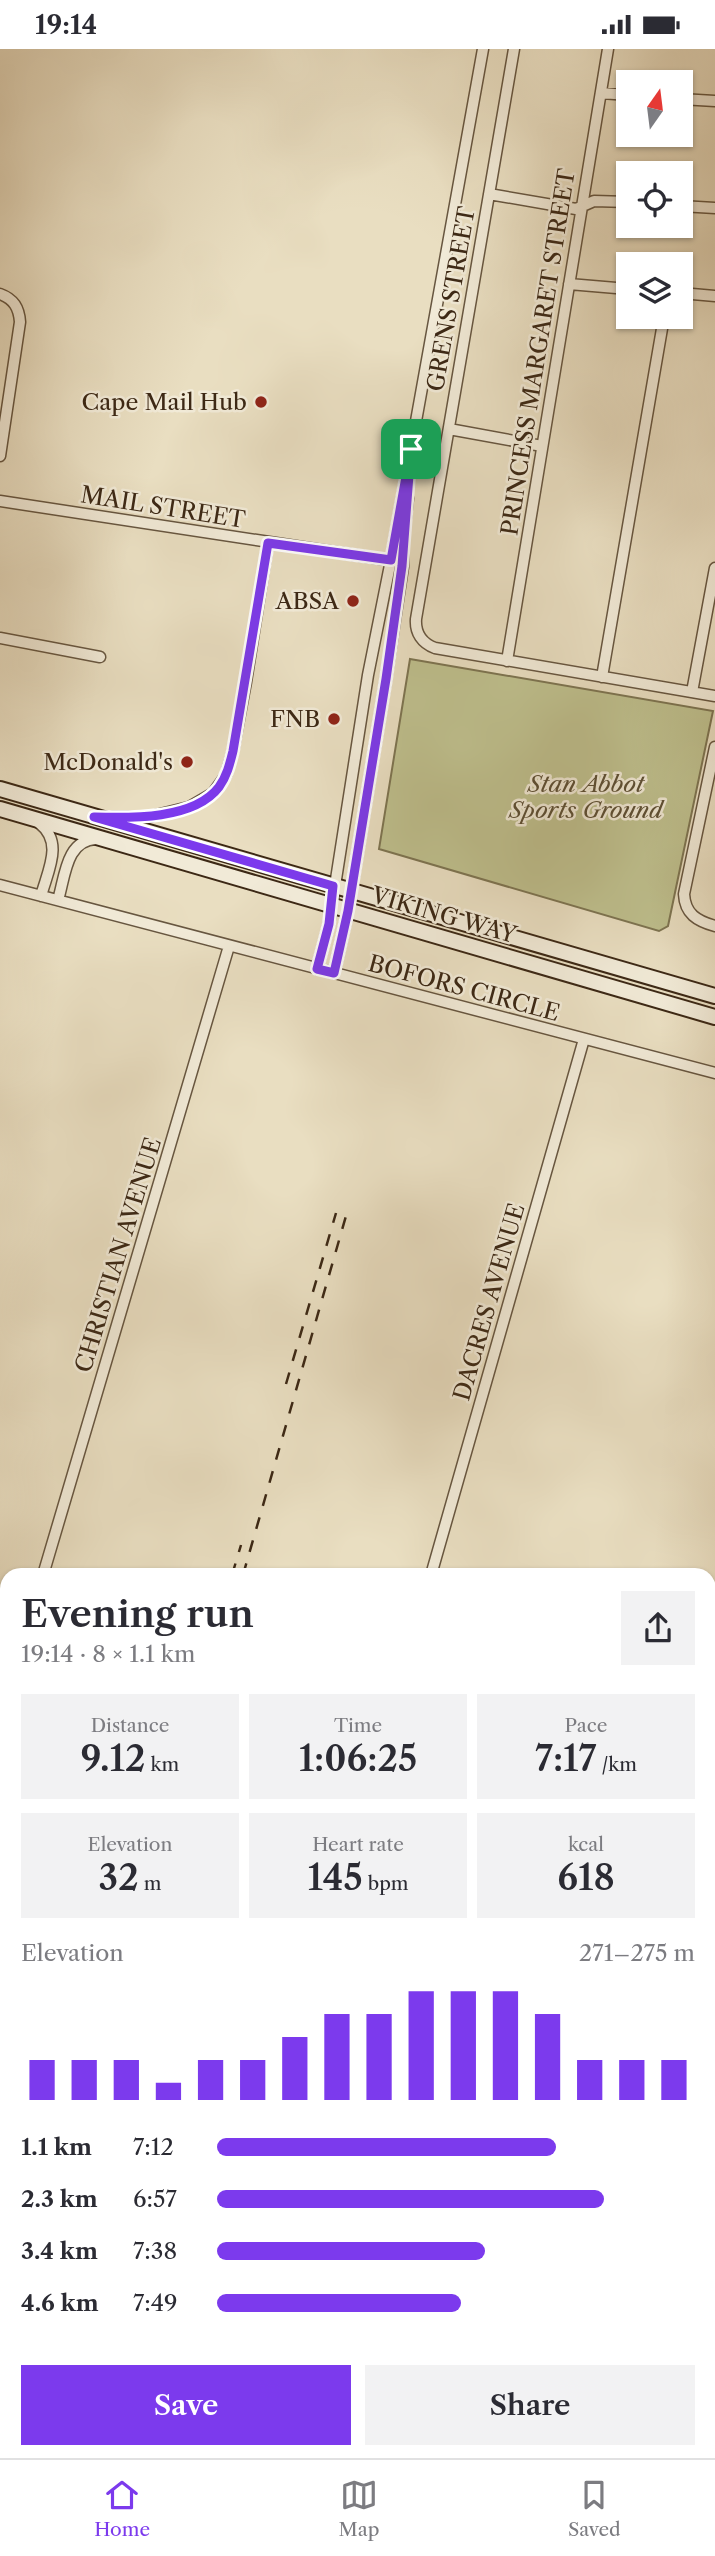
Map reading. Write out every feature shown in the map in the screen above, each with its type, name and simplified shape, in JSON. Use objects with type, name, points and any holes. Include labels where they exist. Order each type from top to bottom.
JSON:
[{"type":"main road","name":"VIKING WAY","points":[[0,789],[715,996]]},
{"type":"main road","name":"VIKING WAY","points":[[0,809],[715,1017]]},
{"type":"street","points":[[317,969],[331,906],[368,675],[483,49]]},
{"type":"street","name":"GRENS STREET","points":[[507,661],[435,648],[420,637],[416,619],[514,49]]},
{"type":"street","name":"PRINCESS MARGARET STREET","points":[[507,661],[608,49]]},
{"type":"street","points":[[601,93],[616,94]]},
{"type":"street","points":[[693,100],[715,101]]},
{"type":"street","points":[[489,194],[576,209],[594,201],[616,202]]},
{"type":"street","points":[[693,207],[715,208]]},
{"type":"street","points":[[569,284],[616,288]]},
{"type":"street","points":[[0,294],[14,302],[20,313],[0,456]]},
{"type":"street","points":[[693,294],[715,296]]},
{"type":"street","points":[[602,677],[661,329]]},
{"type":"street","points":[[449,429],[542,446]]},
{"type":"street","points":[[334,973],[352,892],[403,563],[411,449]]},
{"type":"street","name":"MAIL STREET","points":[[0,501],[403,563]]},
{"type":"street","points":[[94,817],[137,818],[189,807],[213,793],[226,775],[233,751],[268,543]]},
{"type":"street","points":[[374,558],[385,588]]},
{"type":"street","points":[[692,692],[715,568]]},
{"type":"street","points":[[0,638],[100,657]]},
{"type":"street","points":[[507,661],[715,696]]},
{"type":"street","points":[[715,747],[684,894],[686,906],[692,916],[715,926]]},
{"type":"street","points":[[32,818],[45,828],[53,839],[53,850],[41,895]]},
{"type":"street","points":[[58,900],[74,848],[87,840],[107,839]]},
{"type":"street","name":"BOFORS CIRCLE","points":[[0,885],[715,1073]]},
{"type":"street","name":"CHRISTIAN AVENUE","points":[[45,1568],[229,946]]},
{"type":"street","name":"DACRES AVENUE","points":[[433,1568],[584,1039]]},
{"type":"green space","name":"Stan Abbot Sports Ground","points":[[410,659],[713,711],[668,926],[659,931],[379,849]]},
{"type":"railway","points":[[286,1384],[336,1213]]},
{"type":"railway","points":[[245,1568],[346,1216]]},
{"type":"railway","points":[[234,1568],[241,1545]]},
{"type":"place","name":"Cape Mail Hub","points":[[261,402]]},
{"type":"place","name":"ABSA","points":[[353,601]]},
{"type":"place","name":"FNB","points":[[334,719]]},
{"type":"place","name":"McDonald's","points":[[187,762]]},
{"type":"route","points":[[411,449],[402,566],[386,679],[348,911],[334,973],[317,969],[329,924],[333,886],[94,817],[137,818],[156,815],[189,807],[219,787],[226,775],[233,751],[268,543],[391,560],[411,449]]}]
